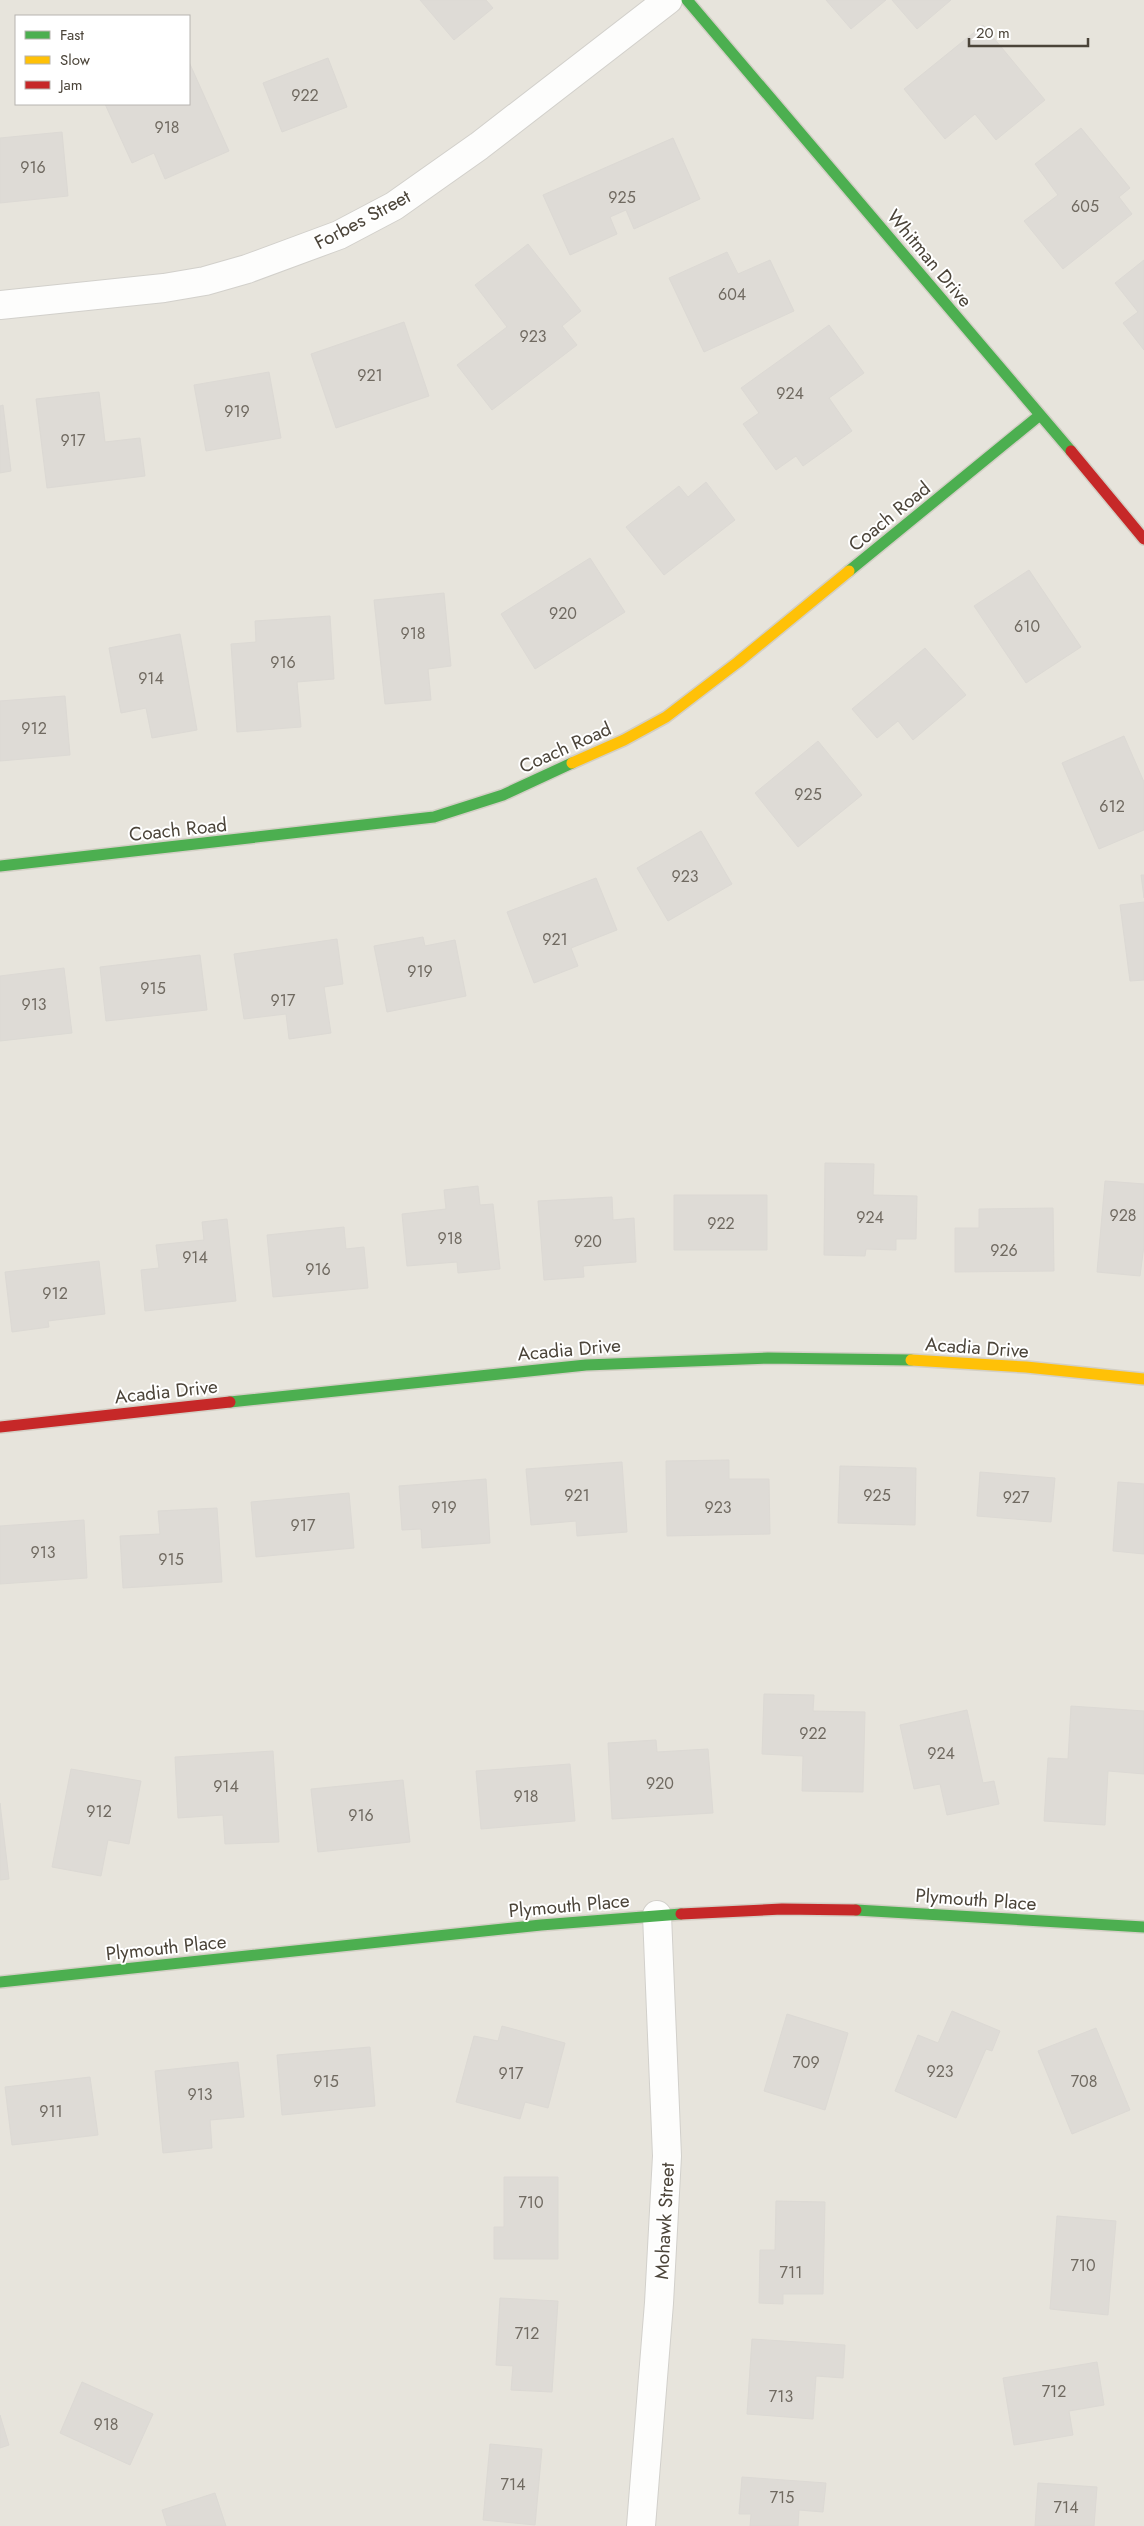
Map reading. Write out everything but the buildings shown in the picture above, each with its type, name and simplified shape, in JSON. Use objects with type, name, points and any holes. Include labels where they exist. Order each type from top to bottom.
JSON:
[{"type":"street","name":"Forbes Street","points":[[0,305],[164,288],[205,281],[247,269],[339,235],[394,206],[472,151],[668,0]]},
{"type":"street","name":"Whitman Drive","points":[[687,0],[1144,540]]},
{"type":"street","name":"Coach Road","points":[[0,866],[396,822],[443,814],[503,795],[624,740],[666,717],[738,662],[1040,415]]},
{"type":"street","name":"Acadia Drive","points":[[0,1426],[611,1362],[805,1358],[921,1361],[1010,1366],[1144,1379]]},
{"type":"street","name":"Plymouth Place","points":[[0,1982],[657,1915],[782,1909],[878,1910],[1144,1927]]},
{"type":"street","name":"Mohawk Street","points":[[641,2526],[660,2293],[667,2156],[657,1915]]},
{"type":"shaded area","points":[[0,0],[1144,0],[1144,2526],[0,2526]]},
{"type":"traffic: fast","points":[[687,0],[1071,451]]},
{"type":"traffic: fast","points":[[849,571],[1040,415]]},
{"type":"traffic: fast","points":[[0,866],[434,817],[503,795],[572,763]]},
{"type":"traffic: fast","points":[[230,1402],[586,1365],[768,1358],[911,1360]]},
{"type":"traffic: fast","points":[[856,1910],[1144,1927]]},
{"type":"traffic: fast","points":[[0,1982],[541,1925],[681,1914]]},
{"type":"traffic: slow","points":[[572,763],[624,740],[666,717],[738,662],[849,571]]},
{"type":"traffic: slow","points":[[911,1360],[1026,1367],[1144,1379]]},
{"type":"traffic: jam","points":[[1071,451],[1144,539]]},
{"type":"traffic: jam","points":[[0,1427],[230,1402]]},
{"type":"traffic: jam","points":[[681,1914],[782,1909],[856,1910]]}]
